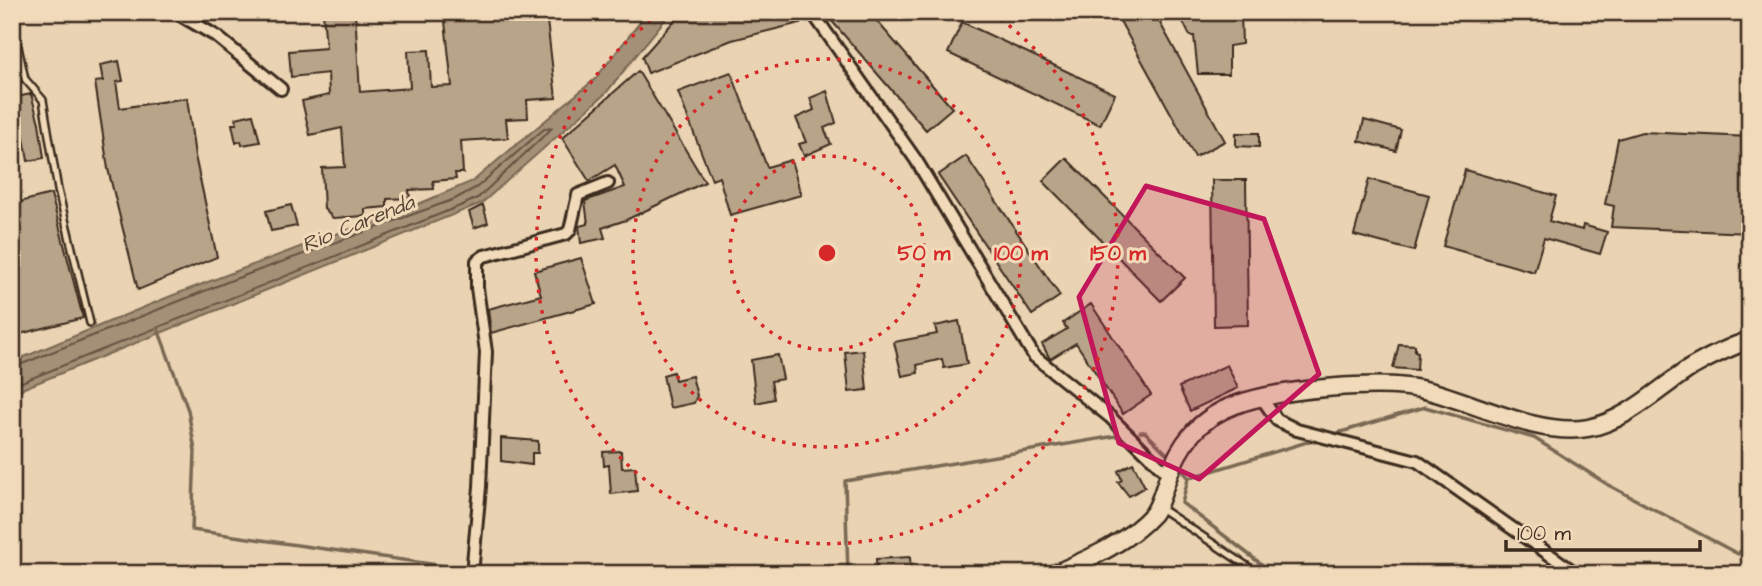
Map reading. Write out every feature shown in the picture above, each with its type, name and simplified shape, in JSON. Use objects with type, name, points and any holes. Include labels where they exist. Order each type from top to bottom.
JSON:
[{"type":"main road","points":[[1054,574],[1112,546],[1137,529],[1157,507],[1168,475],[1189,435],[1198,425],[1212,415],[1261,397],[1322,388],[1426,390],[1548,427],[1590,428],[1635,406],[1703,361],[1750,340]]},
{"type":"street","points":[[175,12],[216,36],[281,89]]},
{"type":"street","points":[[812,12],[916,160],[1034,356],[1110,417],[1168,475]]},
{"type":"street","points":[[471,574],[486,352],[477,288],[477,261],[566,234],[570,230],[578,195],[608,183]]},
{"type":"street","points":[[1261,397],[1277,421],[1297,430],[1417,461],[1577,574]]},
{"type":"lane","points":[[12,19],[25,79],[43,100],[58,190],[90,323]]},
{"type":"lane","points":[[1157,507],[1171,512],[1259,574]]},
{"type":"highlighted area","points":[[1146,186],[1264,219],[1319,374],[1199,479],[1119,443],[1079,297]]},
{"type":"water","points":[[648,12],[671,12],[606,93],[482,203],[12,393],[12,362],[171,296],[390,216],[473,181],[595,79]]},
{"type":"building","points":[[323,12],[355,12],[360,92],[410,88],[408,51],[429,50],[431,87],[452,86],[444,12],[546,12],[556,98],[527,100],[528,118],[506,119],[508,138],[461,141],[463,173],[455,173],[456,179],[433,181],[434,189],[409,190],[410,198],[387,199],[387,207],[365,209],[365,216],[333,218],[324,209],[322,168],[345,167],[342,128],[310,135],[302,101],[329,95],[328,73],[291,77],[289,51],[326,48]]},
{"type":"building","points":[[682,12],[797,12],[800,23],[732,40],[648,73],[642,57]]},
{"type":"building","points":[[824,12],[869,12],[952,108],[926,130]]},
{"type":"building","points":[[1115,12],[1154,12],[1225,141],[1195,157]]},
{"type":"building","points":[[1178,12],[1241,12],[1242,44],[1229,46],[1229,74],[1198,74],[1194,36],[1190,36]]},
{"type":"building","points":[[962,22],[1115,94],[1100,125],[948,53]]},
{"type":"building","points":[[119,61],[123,81],[116,82],[120,108],[187,98],[195,156],[217,257],[138,290],[108,169],[95,82],[103,81],[100,65]]},
{"type":"building","points":[[638,71],[705,182],[626,220],[602,228],[605,238],[581,243],[579,226],[588,224],[585,201],[625,187],[615,165],[589,181],[562,138]]},
{"type":"building","points":[[731,72],[767,167],[791,160],[801,195],[730,215],[719,177],[712,180],[678,92]]},
{"type":"building","points":[[827,91],[836,123],[824,128],[831,144],[804,156],[799,144],[806,142],[796,118],[814,110],[810,98]]},
{"type":"building","points":[[31,94],[44,158],[28,161],[22,127],[17,128],[12,121],[12,98]]},
{"type":"building","points":[[253,114],[260,142],[242,145],[241,141],[236,143],[232,124],[237,124],[236,118]]},
{"type":"building","points":[[1364,120],[1401,130],[1396,151],[1359,141]]},
{"type":"building","points":[[1642,132],[1750,137],[1750,233],[1611,227],[1614,206],[1605,204],[1618,139]]},
{"type":"building","points":[[1236,133],[1259,133],[1259,147],[1236,146]]},
{"type":"building","points":[[966,156],[1060,296],[1032,315],[938,175]]},
{"type":"building","points":[[1066,158],[1185,278],[1161,301],[1043,181]]},
{"type":"building","points":[[1465,170],[1556,196],[1549,221],[1582,230],[1583,225],[1607,232],[1600,254],[1544,238],[1534,272],[1443,246]]},
{"type":"building","points":[[1369,179],[1429,195],[1414,251],[1354,235]]},
{"type":"building","points":[[1212,180],[1246,180],[1248,325],[1214,326]]},
{"type":"building","points":[[51,194],[83,318],[12,336],[12,204]]},
{"type":"building","points":[[291,205],[297,226],[271,231],[266,211]]},
{"type":"building","points":[[483,205],[488,223],[474,228],[469,212]]},
{"type":"building","points":[[581,258],[596,304],[491,333],[488,309],[541,295],[534,271]]},
{"type":"building","points":[[1091,304],[1151,395],[1123,414],[1076,343],[1050,359],[1042,344],[1067,329],[1063,323]]},
{"type":"building","points":[[959,321],[967,364],[944,368],[942,359],[917,365],[918,373],[902,376],[894,342],[937,334],[935,326]]},
{"type":"building","points":[[1399,344],[1415,345],[1415,351],[1418,352],[1417,370],[1393,368]]},
{"type":"building","points":[[863,350],[867,390],[849,392],[845,352]]},
{"type":"building","points":[[778,355],[783,379],[771,381],[774,399],[756,403],[751,360]]},
{"type":"building","points":[[1227,365],[1238,388],[1190,411],[1179,387]]},
{"type":"building","points":[[673,372],[675,380],[692,376],[697,396],[694,403],[670,408],[663,375]]},
{"type":"building","points":[[501,438],[538,441],[538,453],[532,453],[532,465],[501,461]]},
{"type":"building","points":[[621,451],[622,468],[635,467],[637,491],[611,494],[609,465],[604,466],[603,452]]},
{"type":"building","points":[[1133,463],[1145,487],[1129,496],[1118,482],[1122,480],[1118,471]]},
{"type":"building","points":[[910,557],[911,574],[877,574],[876,559]]},
{"type":"waterway","points":[[158,329],[188,410],[195,451],[192,530],[459,568]]},
{"type":"waterway","points":[[1331,435],[1425,407],[1534,438],[1610,486],[1738,554],[1750,541]]},
{"type":"waterway","name":"Rio Carenda","points":[[1140,432],[1145,432],[1166,453]]},
{"type":"waterway","points":[[848,574],[845,481],[1116,436]]},
{"type":"waterway","points":[[1189,478],[1317,439]]},
{"type":"waterway","name":"Rio Carenda","points":[[1183,471],[1189,478]]},
{"type":"waterway","points":[[1188,479],[1182,503],[1274,574]]},
{"type":"waterway","points":[[479,572],[508,574]]}]
